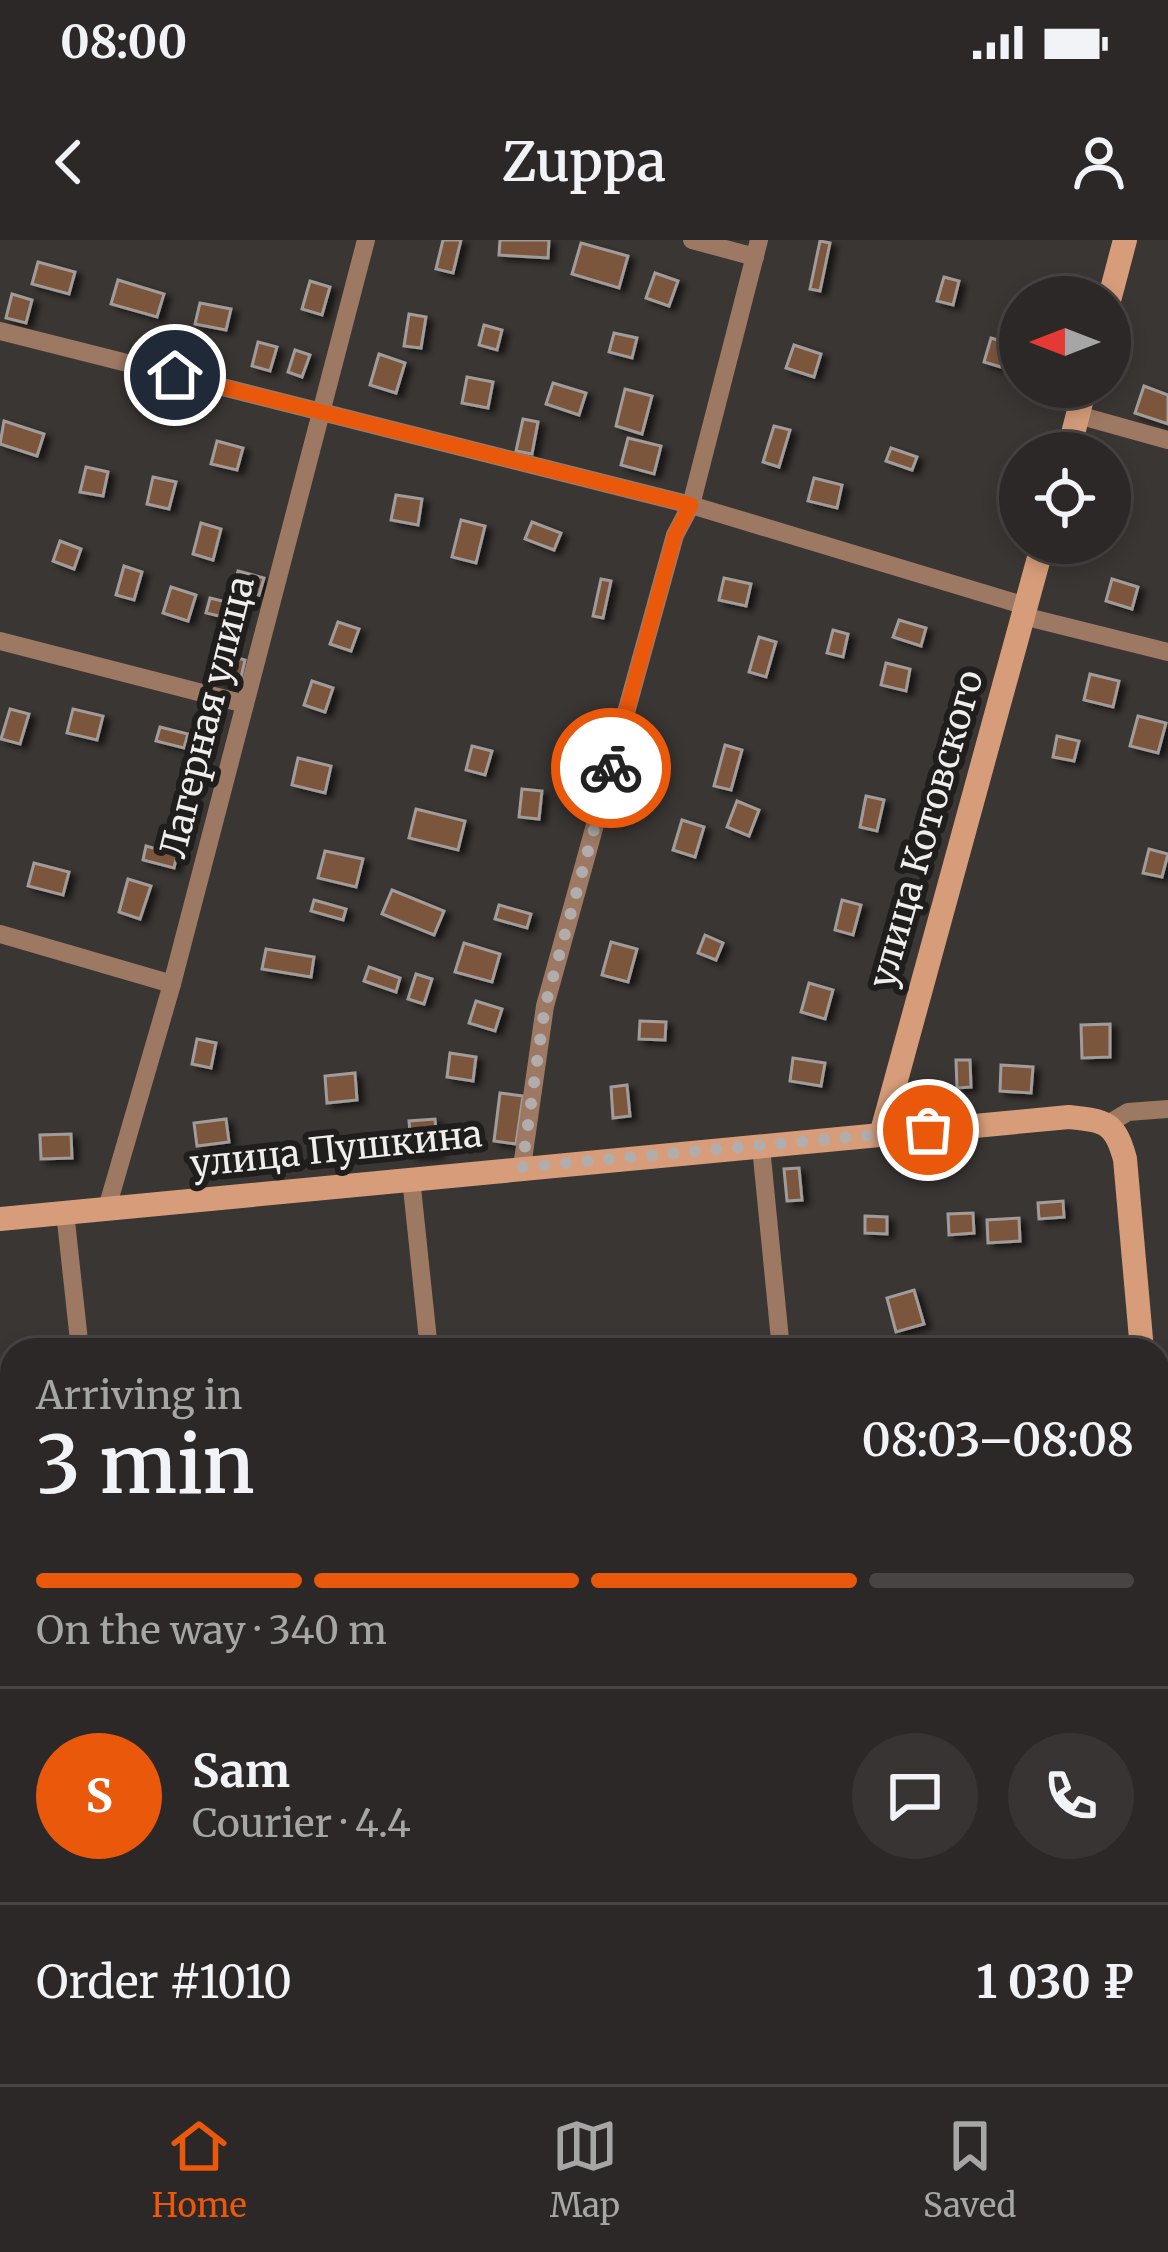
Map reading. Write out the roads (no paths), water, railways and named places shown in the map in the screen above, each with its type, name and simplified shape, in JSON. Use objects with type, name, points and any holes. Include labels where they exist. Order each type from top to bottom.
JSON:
[{"type":"main road","points":[[1116,276],[1125,240]]},
{"type":"main road","points":[[1073,432],[1080,408]]},
{"type":"main road","name":"улица Котовского","points":[[881,1135],[1037,564]]},
{"type":"main road","name":"улица Пушкина","points":[[0,1219],[1069,1117],[1108,1124]]},
{"type":"main road","points":[[1108,1124],[1119,1136],[1125,1160],[1141,1338]]},
{"type":"street","name":"Лагерная улица","points":[[107,1208],[172,984],[366,240]]},
{"type":"street","points":[[522,1167],[545,1006],[675,535],[691,505],[757,248],[692,240]]},
{"type":"street","points":[[0,331],[691,505],[1168,652]]},
{"type":"street","points":[[1078,415],[1168,440]]},
{"type":"street","points":[[0,641],[245,704]]},
{"type":"street","points":[[0,934],[172,984]]},
{"type":"street","points":[[1108,1124],[1128,1112],[1168,1108]]},
{"type":"street","points":[[761,1147],[781,1338]]},
{"type":"street","points":[[411,1178],[428,1338]]},
{"type":"street","points":[[65,1212],[79,1338]]}]
